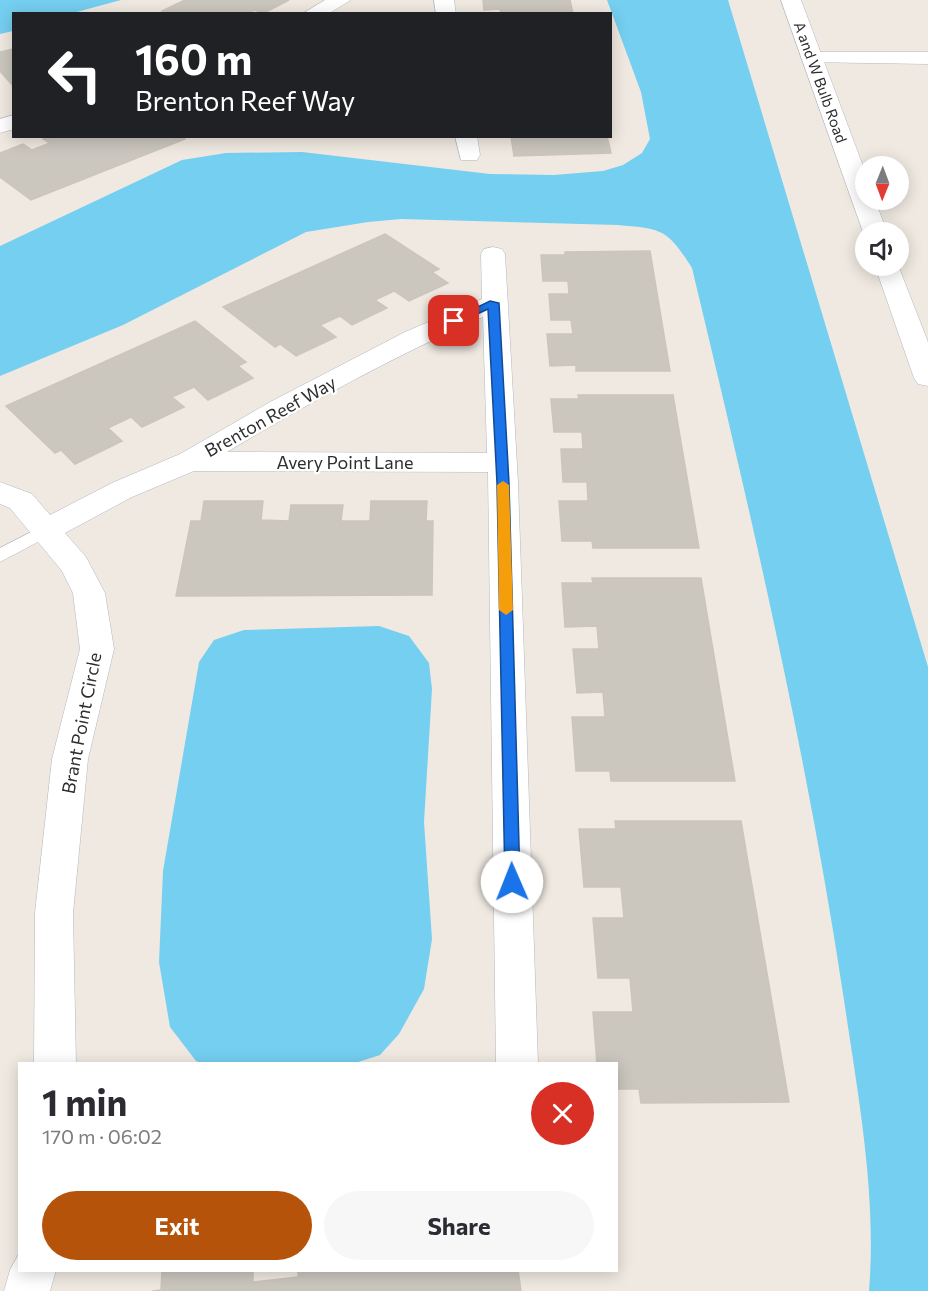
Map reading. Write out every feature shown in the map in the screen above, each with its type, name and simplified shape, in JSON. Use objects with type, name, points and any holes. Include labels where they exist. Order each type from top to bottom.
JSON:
[{"type":"street","points":[[315,12],[341,0]]},
{"type":"street","name":"A and W Bulb Road","points":[[791,0],[871,222]]},
{"type":"street","points":[[812,58],[928,58]]},
{"type":"street","points":[[493,254],[500,463],[503,483],[517,1062]]},
{"type":"street","points":[[891,276],[928,378]]},
{"type":"street","name":"Brenton Reef Way","points":[[47,530],[122,490],[190,461],[292,402],[414,338],[494,303]]},
{"type":"street","name":"Avery Point Lane","points":[[190,461],[500,463]]},
{"type":"street","name":"Brant Point Circle","points":[[0,492],[21,501],[75,565],[89,593],[97,649],[70,759],[55,901],[55,1062]]},
{"type":"street","points":[[27,1291],[32,1272]]},
{"type":"lane","points":[[0,556],[47,530]]},
{"type":"water","points":[[0,0],[121,0],[77,12],[12,12],[12,31],[0,34]]},
{"type":"water","points":[[607,0],[728,0],[928,667],[928,1291],[869,1291],[870,1218],[865,1145],[844,1000],[813,815],[756,541],[692,268],[669,238],[655,230],[618,225],[401,219],[306,232],[123,325],[0,376],[0,246],[182,160],[226,153],[302,152],[490,174],[554,175],[603,171],[623,165],[642,153],[650,139],[641,92]]},
{"type":"water","points":[[379,626],[409,636],[429,663],[432,689],[424,822],[432,939],[424,989],[399,1034],[380,1055],[358,1062],[199,1062],[170,1027],[159,962],[163,871],[199,662],[214,640],[244,630]]},
{"type":"building","points":[[185,0],[289,0],[266,12],[254,10],[250,12],[162,11]]},
{"type":"building","points":[[483,0],[570,0],[573,12],[501,12],[500,9],[484,10]]},
{"type":"building","points":[[12,49],[12,85],[0,71],[0,52]]},
{"type":"building","points":[[511,138],[607,138],[611,153],[514,156]]},
{"type":"building","points":[[43,139],[185,139],[31,200],[0,177],[0,153],[23,144],[32,150],[50,143]]},
{"type":"building","points":[[385,234],[439,269],[432,272],[448,283],[409,301],[394,291],[375,300],[387,308],[352,325],[340,316],[320,325],[336,337],[296,356],[280,344],[275,347],[223,307]]},
{"type":"building","points":[[650,251],[670,371],[576,371],[576,365],[550,366],[547,334],[573,334],[571,320],[551,320],[549,294],[569,294],[568,281],[543,281],[541,255],[565,255],[565,252]]},
{"type":"building","points":[[195,321],[246,362],[238,366],[253,378],[208,400],[194,387],[172,397],[184,407],[142,427],[131,417],[108,428],[122,441],[75,464],[61,450],[55,453],[6,406]]},
{"type":"building","points":[[578,395],[673,395],[699,548],[593,548],[592,541],[562,541],[559,501],[588,501],[587,482],[563,482],[561,449],[583,449],[582,432],[554,432],[551,399],[579,399]]},
{"type":"building","points":[[204,501],[263,501],[261,520],[289,521],[291,505],[343,505],[341,521],[370,521],[371,501],[427,501],[426,521],[433,521],[432,595],[176,596],[191,521],[201,521]]},
{"type":"building","points":[[592,578],[701,578],[735,781],[611,781],[610,771],[576,771],[572,717],[605,717],[603,692],[577,693],[573,649],[599,649],[597,626],[565,627],[562,583],[593,583]]},
{"type":"building","points":[[615,821],[741,821],[789,1102],[641,1103],[639,1089],[618,1089],[618,1062],[597,1062],[593,1012],[633,1012],[630,978],[598,978],[593,918],[624,918],[621,887],[584,887],[579,829],[616,829]]},
{"type":"building","points":[[162,1272],[253,1272],[253,1282],[298,1277],[298,1272],[518,1272],[521,1291],[152,1291],[161,1290]]},
{"type":"slow traffic","points":[[503,485],[506,610]]},
{"type":"route","points":[[454,321],[494,303],[500,463],[503,483],[512,882]]}]
